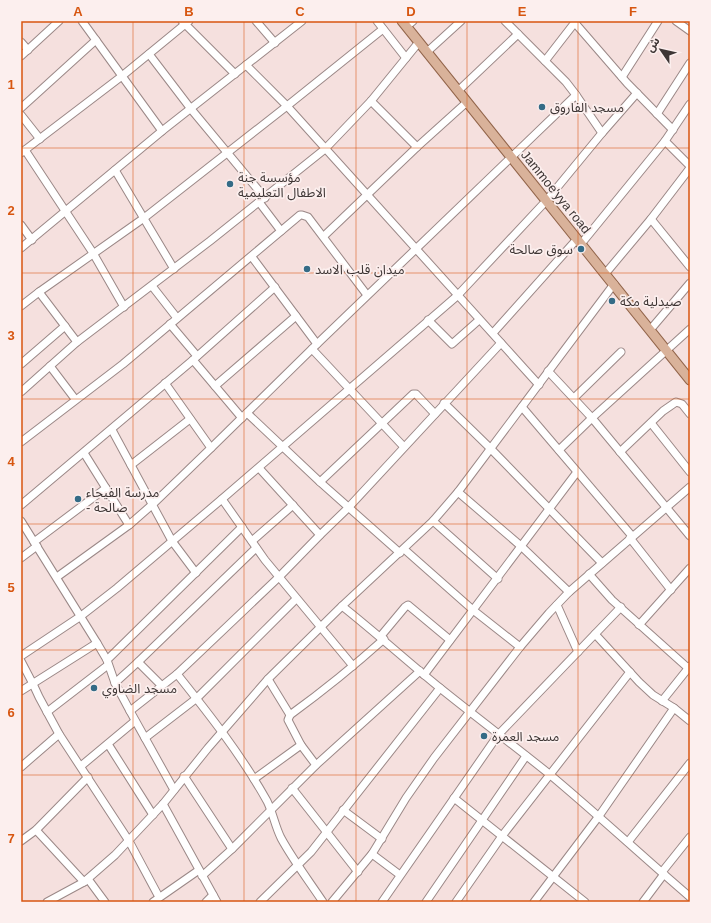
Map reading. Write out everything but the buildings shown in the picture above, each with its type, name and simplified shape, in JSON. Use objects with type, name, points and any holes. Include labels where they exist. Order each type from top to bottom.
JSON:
[{"type":"main road","name":"Jammoe'yya road","points":[[407,23],[419,42],[458,91],[650,330],[689,376]]},
{"type":"street","points":[[82,21],[162,131]]},
{"type":"street","points":[[256,21],[275,43]]},
{"type":"street","points":[[21,248],[162,131],[302,21]]},
{"type":"street","points":[[377,21],[406,58]]},
{"type":"street","points":[[427,52],[461,21]]},
{"type":"street","points":[[506,21],[566,82],[602,133]]},
{"type":"street","points":[[622,77],[658,21]]},
{"type":"street","points":[[676,21],[690,31]]},
{"type":"street","points":[[124,308],[93,253],[66,210],[23,151],[122,76],[185,22],[235,74]]},
{"type":"street","points":[[545,61],[575,22],[622,77],[673,130]]},
{"type":"street","points":[[21,56],[53,23]]},
{"type":"street","points":[[21,306],[93,253],[144,218],[383,29]]},
{"type":"street","points":[[458,91],[518,34]]},
{"type":"street","points":[[21,108],[96,40]]},
{"type":"street","points":[[21,42],[28,50]]},
{"type":"street","points":[[21,392],[77,342],[124,308],[325,149],[371,101],[419,42]]},
{"type":"street","points":[[149,54],[191,109],[228,152],[262,200],[281,231]]},
{"type":"street","points":[[657,114],[690,63]]},
{"type":"street","points":[[246,65],[287,106],[539,385]]},
{"type":"street","points":[[21,656],[81,616],[117,588],[259,468],[457,296],[546,201],[637,93]]},
{"type":"street","points":[[57,577],[129,525],[152,504],[245,415],[314,346],[576,95]]},
{"type":"street","points":[[371,101],[417,147]]},
{"type":"street","points":[[324,236],[417,147],[467,102]]},
{"type":"street","points":[[493,333],[579,242],[665,141],[690,104]]},
{"type":"street","points":[[21,116],[40,139]]},
{"type":"street","points":[[605,274],[651,219],[690,167],[665,141]]},
{"type":"street","points":[[115,170],[174,269]]},
{"type":"street","points":[[21,442],[75,399],[111,373],[300,215],[308,216],[367,296]]},
{"type":"street","points":[[651,219],[690,267]]},
{"type":"street","points":[[21,225],[32,240]]},
{"type":"street","points":[[252,256],[296,316],[314,346],[404,447]]},
{"type":"street","points":[[650,330],[690,283]]},
{"type":"street","points":[[47,902],[86,881],[129,841],[163,804],[184,776],[268,679],[342,606],[433,521],[458,492],[491,449],[614,284]]},
{"type":"street","points":[[152,286],[177,318]]},
{"type":"street","points":[[21,505],[112,430],[275,287]]},
{"type":"street","points":[[39,292],[77,342]]},
{"type":"street","points":[[215,386],[296,316]]},
{"type":"street","points":[[428,320],[452,344],[479,320]]},
{"type":"street","points":[[170,324],[215,386],[245,415],[283,446],[348,508],[520,647]]},
{"type":"street","points":[[21,364],[65,326]]},
{"type":"street","points":[[559,450],[592,418],[668,351],[690,329]]},
{"type":"street","points":[[130,711],[161,685],[177,674],[279,577],[348,508],[501,343]]},
{"type":"street","points":[[574,398],[621,352]]},
{"type":"street","points":[[50,366],[75,399]]},
{"type":"street","points":[[548,371],[592,418],[690,536]]},
{"type":"street","points":[[165,383],[211,448]]},
{"type":"street","points":[[320,482],[415,394],[435,414]]},
{"type":"street","points":[[620,452],[669,406],[676,402],[682,404],[690,414]]},
{"type":"street","points":[[444,403],[602,563]]},
{"type":"street","points":[[522,407],[631,537],[671,590]]},
{"type":"street","points":[[131,465],[190,419]]},
{"type":"street","points":[[651,423],[689,467]]},
{"type":"street","points":[[112,430],[172,541],[196,573]]},
{"type":"street","points":[[84,453],[129,525]]},
{"type":"street","points":[[259,468],[320,535]]},
{"type":"street","points":[[153,902],[201,873],[232,849],[316,765],[422,673],[498,579],[577,472]]},
{"type":"street","points":[[332,902],[372,854],[406,798],[434,758],[520,647],[569,592],[665,507],[690,487]]},
{"type":"street","points":[[21,558],[35,544],[106,488]]},
{"type":"street","points":[[458,492],[522,547],[569,592]]},
{"type":"street","points":[[222,499],[256,548],[296,599],[353,666]]},
{"type":"street","points":[[252,541],[293,505]]},
{"type":"street","points":[[21,521],[97,643],[108,663],[115,683],[174,790]]},
{"type":"street","points":[[433,521],[498,579]]},
{"type":"street","points":[[47,712],[108,663],[242,527]]},
{"type":"street","points":[[115,683],[256,548]]},
{"type":"street","points":[[639,625],[690,568]]},
{"type":"street","points":[[589,574],[612,600],[622,607],[639,625],[689,667],[662,701]]},
{"type":"street","points":[[145,738],[197,698],[296,599]]},
{"type":"street","points":[[316,765],[301,745],[288,720],[290,715],[353,666],[382,638],[408,605],[450,640]]},
{"type":"street","points":[[557,605],[578,652]]},
{"type":"street","points":[[342,606],[440,688],[549,774],[690,895]]},
{"type":"street","points":[[382,902],[498,735],[622,607]]},
{"type":"street","points":[[595,634],[639,682],[690,721]]},
{"type":"street","points":[[21,691],[97,643]]},
{"type":"street","points":[[21,661],[59,734],[129,841],[159,897]]},
{"type":"street","points":[[138,662],[161,685]]},
{"type":"street","points":[[456,902],[502,836],[630,672]]},
{"type":"street","points":[[177,674],[222,732],[254,779],[271,810],[281,837],[318,900]]},
{"type":"street","points":[[268,679],[290,715]]},
{"type":"street","points":[[260,902],[311,852],[440,688]]},
{"type":"street","points":[[534,902],[599,816],[674,708]]},
{"type":"street","points":[[81,766],[135,721]]},
{"type":"street","points":[[21,767],[59,734]]},
{"type":"street","points":[[108,744],[153,815]]},
{"type":"street","points":[[254,779],[301,745]]},
{"type":"street","points":[[426,902],[526,756]]},
{"type":"street","points":[[628,842],[690,763]]},
{"type":"street","points":[[184,776],[232,849]]},
{"type":"street","points":[[21,841],[36,830],[88,777]]},
{"type":"street","points":[[292,788],[358,872]]},
{"type":"street","points":[[454,798],[585,902]]},
{"type":"street","points":[[163,804],[215,899],[206,902]]},
{"type":"street","points":[[343,810],[382,839]]},
{"type":"street","points":[[36,830],[86,881],[104,902]]},
{"type":"street","points":[[643,902],[690,837]]},
{"type":"street","points":[[372,854],[400,875]]},
{"type":"place","name":"مسجد الفاروق","points":[[542,107]]},
{"type":"place","name":"مؤسسة جنة الاطفال التعليمية","points":[[230,184]]},
{"type":"place","name":"سوق صالحة","points":[[581,249]]},
{"type":"place","name":"ميدان قلب الاسد","points":[[307,269]]},
{"type":"place","name":"صيدلية مكة","points":[[612,301]]},
{"type":"place","name":"مدرسة الفيحاء - صالحة","points":[[78,499]]},
{"type":"place","name":"مسجد الضاوي","points":[[94,688]]},
{"type":"place","name":"مسجد العمرة","points":[[484,736]]}]
